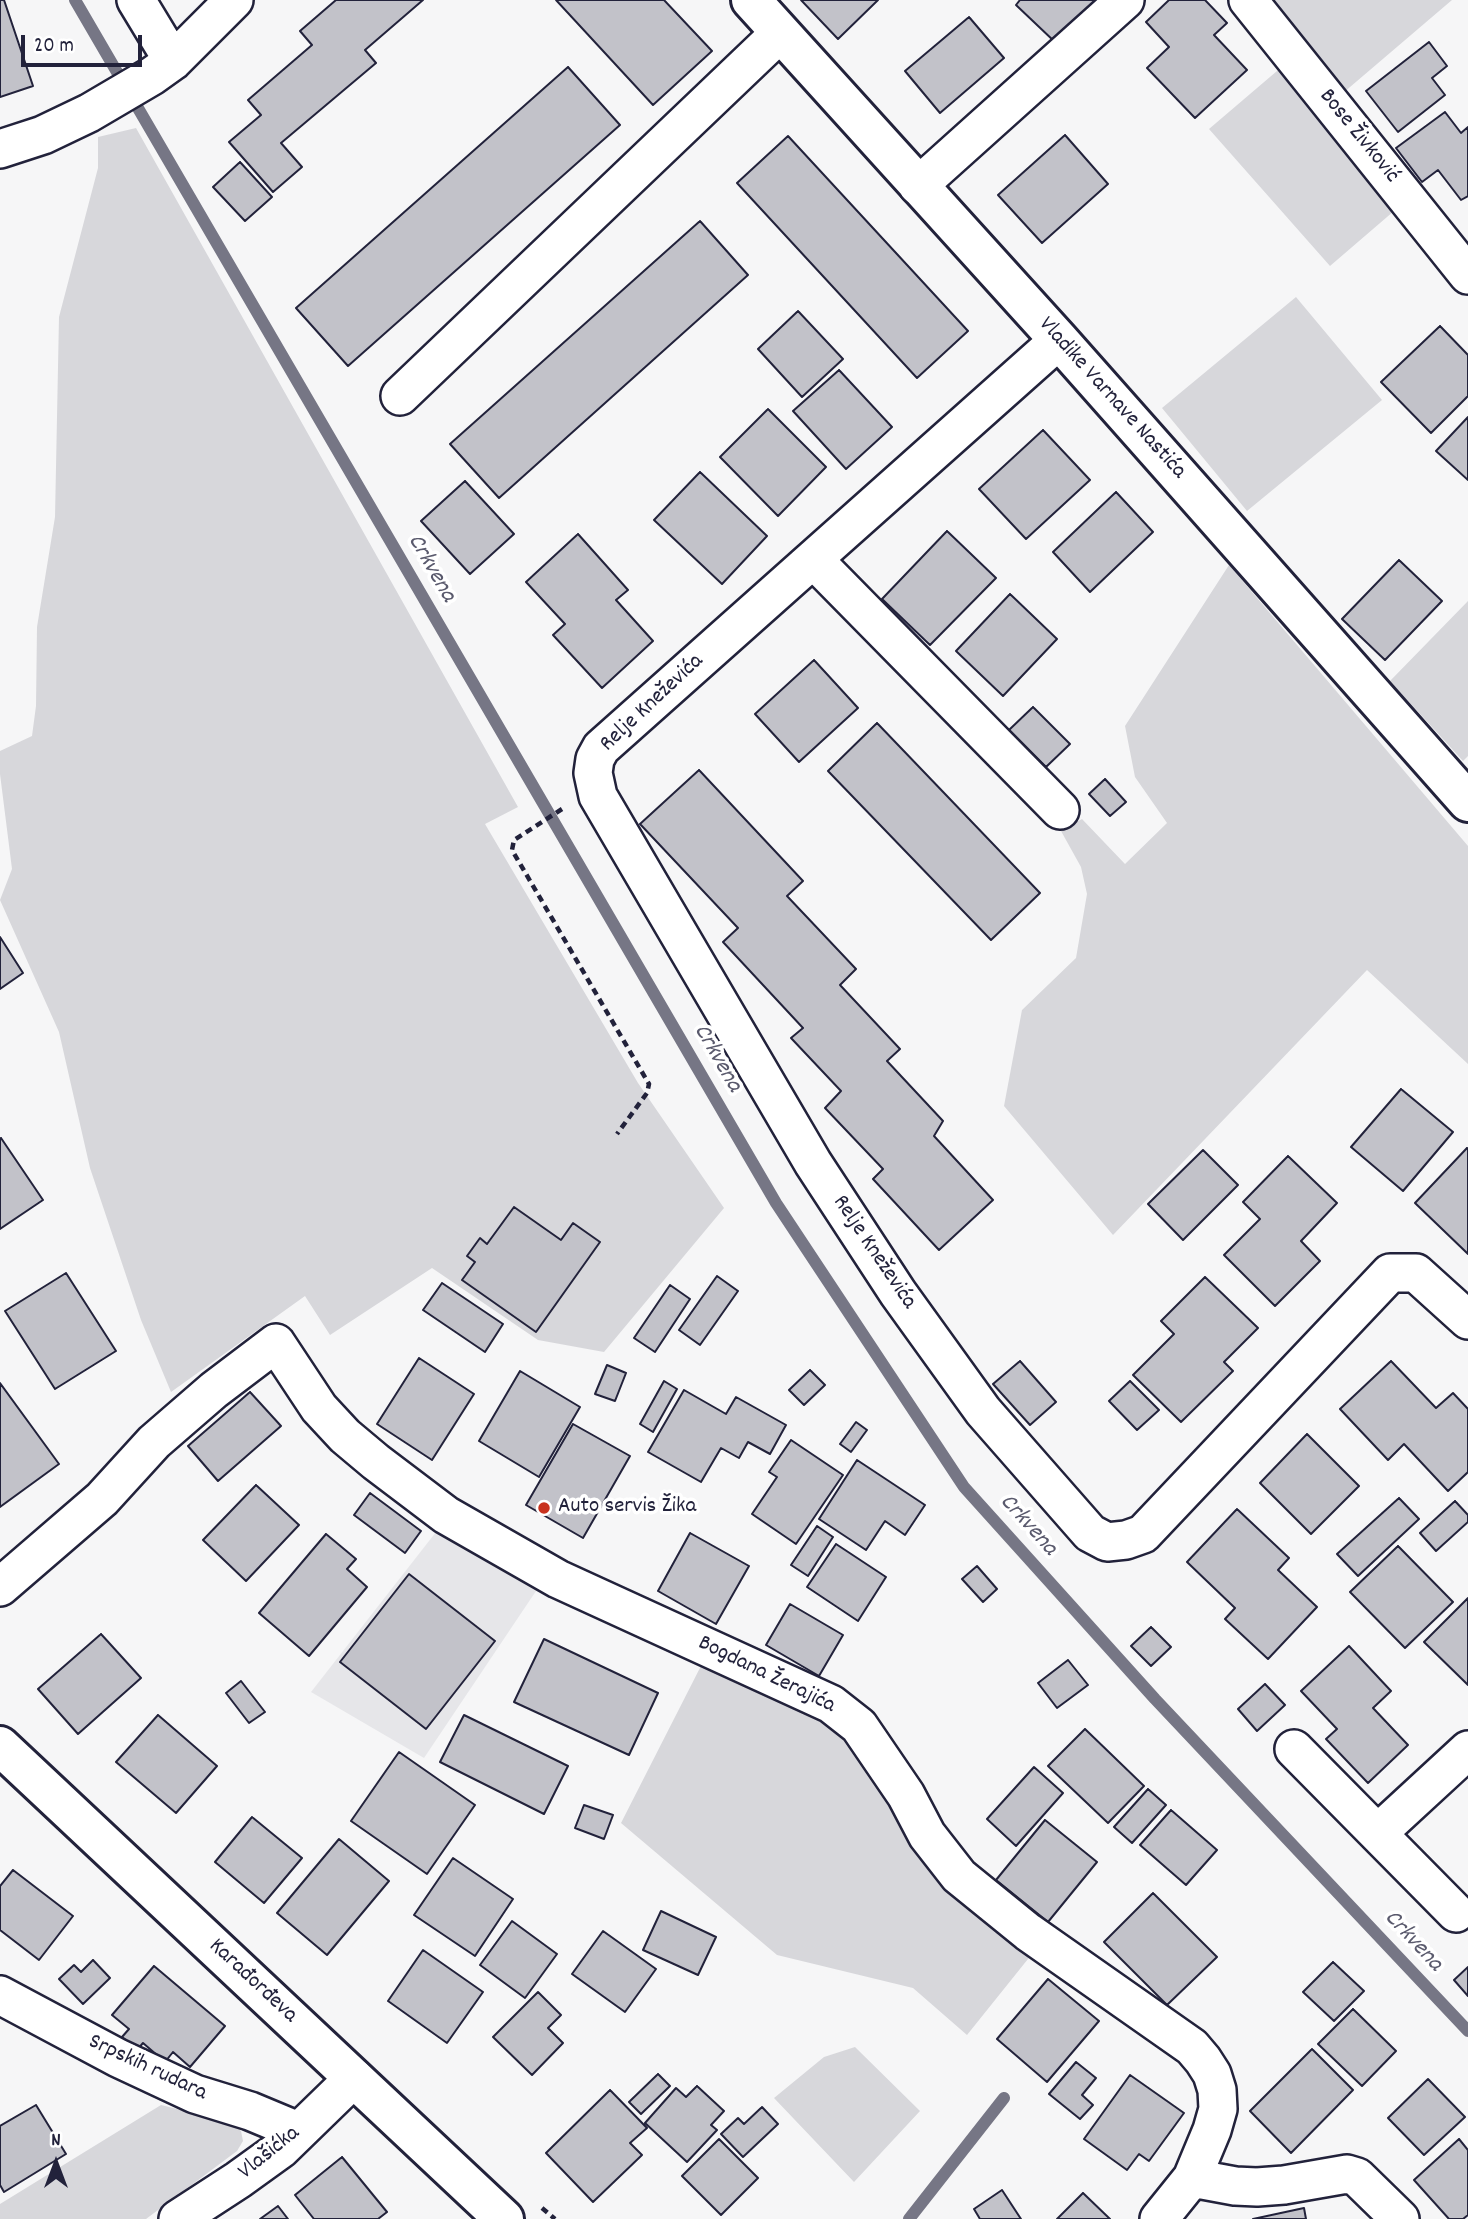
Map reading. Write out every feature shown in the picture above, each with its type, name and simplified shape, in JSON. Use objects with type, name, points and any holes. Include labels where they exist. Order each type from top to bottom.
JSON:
[{"type":"street","points":[[136,0],[163,69]]},
{"type":"street","points":[[0,149],[43,135],[89,113],[163,69],[234,0]]},
{"type":"street","name":"Vladike Varnave Nastića","points":[[751,0],[1059,340],[1468,802]]},
{"type":"street","points":[[918,186],[1125,0]]},
{"type":"street","name":"Bose Živković","points":[[1248,0],[1468,275]]},
{"type":"street","points":[[400,396],[780,33]]},
{"type":"street","name":"Relje Kneževića","points":[[1059,340],[601,748],[595,759],[593,774],[598,796],[813,1163],[898,1293],[983,1411],[1090,1533],[1107,1542],[1126,1540],[1143,1534],[1390,1273],[1416,1273],[1468,1320]]},
{"type":"street","points":[[814,560],[1060,810]]},
{"type":"street","name":"Bogdana Žerajića","points":[[0,1587],[102,1499],[154,1442],[214,1390],[276,1343],[319,1408],[345,1436],[446,1515],[558,1579],[831,1704],[859,1726],[906,1795],[928,1835],[960,1876],[1028,1932],[1177,2035],[1203,2060],[1212,2074],[1217,2090],[1217,2109],[1212,2130],[1192,2178],[1159,2219]]},
{"type":"street","name":"Karađorđeva","points":[[0,1746],[504,2219]]},
{"type":"street","points":[[1294,1749],[1456,1913]]},
{"type":"street","points":[[1378,1833],[1468,1750]]},
{"type":"street","name":"Srpskih rudara","points":[[0,1995],[195,2094],[250,2111],[298,2131]]},
{"type":"street","name":"Vlašićka","points":[[178,2219],[281,2149],[354,2078]]},
{"type":"street","points":[[1192,2178],[1257,2187],[1347,2174],[1357,2177],[1399,2219]]},
{"type":"path","points":[[562,809],[514,840],[512,850],[649,1084],[647,1093],[617,1134]]},
{"type":"shaded area","points":[[1272,0],[1452,0],[1343,93]]},
{"type":"shaded area","points":[[1284,65],[1394,211],[1330,266],[1209,129]]},
{"type":"shaded area","points":[[136,128],[518,807],[485,824],[638,1083],[724,1208],[604,1352],[538,1340],[432,1268],[330,1335],[305,1296],[171,1392],[141,1320],[90,1168],[59,1032],[0,900],[12,869],[0,774],[0,751],[32,736],[36,706],[37,627],[55,517],[59,317],[98,168],[98,137]]},
{"type":"shaded area","points":[[1296,297],[1382,400],[1247,511],[1162,408]]},
{"type":"shaded area","points":[[1229,565],[1468,846],[1468,1064],[1367,970],[1113,1235],[1004,1106],[1022,1010],[1076,958],[1087,894],[1081,867],[1061,831],[1082,819],[1125,864],[1167,823],[1135,777],[1125,726]]},
{"type":"shaded area","points":[[1468,601],[1468,756],[1463,761],[1390,681]]},
{"type":"shaded area","points":[[436,1532],[536,1591],[424,1758],[311,1692]]},
{"type":"shaded area","points":[[704,1660],[838,1727],[1032,1954],[967,2035],[913,1988],[777,1955],[621,1823]]},
{"type":"shaded area","points":[[855,2047],[920,2111],[854,2182],[774,2098],[824,2057]]},
{"type":"shaded area","points":[[161,2105],[234,2123],[241,2131],[243,2141],[237,2151],[146,2219],[0,2219],[0,2204]]},
{"type":"building","points":[[0,0],[4,0],[33,86],[0,97]]},
{"type":"building","points":[[336,0],[423,0],[365,50],[376,63],[281,143],[302,167],[273,192],[229,142],[261,115],[248,100],[312,45],[300,31]]},
{"type":"building","points":[[556,0],[664,0],[712,51],[653,105]]},
{"type":"building","points":[[801,0],[878,0],[838,39]]},
{"type":"building","points":[[1020,0],[1094,0],[1097,3],[1056,43],[1016,5]]},
{"type":"building","points":[[1169,0],[1205,0],[1227,23],[1214,35],[1247,70],[1195,118],[1147,68],[1169,47],[1146,22]]},
{"type":"building","points":[[969,17],[1004,58],[940,113],[905,71]]},
{"type":"building","points":[[1429,42],[1447,66],[1432,78],[1445,95],[1398,132],[1366,91]]},
{"type":"building","points":[[568,67],[620,125],[348,366],[296,308]]},
{"type":"building","points":[[1445,112],[1461,133],[1468,127],[1468,196],[1461,200],[1438,170],[1422,182],[1396,148]]},
{"type":"building","points":[[1065,135],[1108,184],[1042,243],[998,195]]},
{"type":"building","points":[[788,136],[968,331],[917,378],[737,183]]},
{"type":"building","points":[[240,162],[272,197],[245,221],[213,187]]},
{"type":"building","points":[[700,221],[748,275],[499,498],[450,444]]},
{"type":"building","points":[[798,311],[843,359],[802,397],[758,349]]},
{"type":"building","points":[[1440,326],[1468,355],[1468,396],[1431,433],[1381,382]]},
{"type":"building","points":[[839,370],[892,427],[846,469],[793,411]]},
{"type":"building","points":[[768,409],[826,467],[778,516],[720,457]]},
{"type":"building","points":[[1468,417],[1468,480],[1436,451]]},
{"type":"building","points":[[1043,430],[1090,480],[1026,539],[979,489]]},
{"type":"building","points":[[700,472],[767,536],[722,584],[654,520]]},
{"type":"building","points":[[465,481],[514,534],[470,574],[421,521]]},
{"type":"building","points":[[1116,492],[1153,532],[1090,592],[1053,552]]},
{"type":"building","points":[[947,531],[996,578],[930,645],[882,599]]},
{"type":"building","points":[[578,534],[628,590],[616,600],[653,641],[602,688],[553,635],[565,624],[526,582]]},
{"type":"building","points":[[1399,560],[1442,601],[1385,660],[1342,619]]},
{"type":"building","points":[[1010,594],[1057,639],[1003,696],[956,651]]},
{"type":"building","points":[[814,660],[858,708],[799,762],[755,714]]},
{"type":"building","points":[[1033,707],[1070,744],[1046,767],[1009,730]]},
{"type":"building","points":[[877,723],[1040,893],[991,940],[828,771]]},
{"type":"building","points":[[699,770],[803,881],[787,896],[856,969],[840,985],[900,1049],[887,1061],[943,1121],[934,1136],[993,1200],[939,1250],[873,1179],[883,1169],[825,1108],[841,1091],[791,1038],[803,1028],[723,942],[738,928],[640,824]]},
{"type":"building","points":[[1105,779],[1126,802],[1110,816],[1089,794]]},
{"type":"building","points":[[0,937],[23,973],[0,989]]},
{"type":"building","points":[[1401,1089],[1453,1132],[1403,1191],[1351,1147]]},
{"type":"building","points":[[0,1139],[43,1200],[0,1229]]},
{"type":"building","points":[[1468,1149],[1468,1254],[1415,1203]]},
{"type":"building","points":[[1203,1150],[1238,1185],[1183,1240],[1148,1204]]},
{"type":"building","points":[[1288,1156],[1337,1203],[1301,1241],[1320,1261],[1275,1306],[1224,1255],[1260,1219],[1243,1202]]},
{"type":"building","points":[[514,1207],[561,1240],[573,1223],[600,1242],[536,1332],[462,1280],[475,1262],[467,1256],[480,1238],[487,1244]]},
{"type":"building","points":[[66,1273],[116,1351],[55,1389],[5,1311]]},
{"type":"building","points":[[717,1276],[738,1291],[700,1345],[679,1330]]},
{"type":"building","points":[[1205,1277],[1258,1328],[1224,1362],[1233,1371],[1181,1422],[1133,1375],[1174,1334],[1161,1321]]},
{"type":"building","points":[[442,1283],[503,1324],[485,1352],[423,1310]]},
{"type":"building","points":[[670,1285],[690,1299],[655,1352],[634,1338]]},
{"type":"building","points":[[419,1358],[474,1394],[432,1460],[377,1424]]},
{"type":"building","points":[[1020,1361],[1056,1402],[1030,1425],[993,1384]]},
{"type":"building","points":[[1391,1361],[1436,1408],[1453,1393],[1468,1409],[1468,1472],[1448,1491],[1404,1444],[1388,1460],[1340,1409]]},
{"type":"building","points":[[607,1365],[626,1373],[615,1401],[595,1394]]},
{"type":"building","points":[[810,1370],[825,1385],[804,1405],[789,1390]]},
{"type":"building","points":[[520,1371],[580,1407],[539,1477],[479,1441]]},
{"type":"building","points":[[664,1381],[677,1389],[653,1432],[640,1424]]},
{"type":"building","points":[[1130,1381],[1159,1410],[1137,1430],[1109,1401]]},
{"type":"building","points":[[0,1383],[59,1464],[0,1507]]},
{"type":"building","points":[[684,1390],[726,1414],[736,1397],[786,1425],[770,1454],[748,1442],[739,1458],[721,1448],[701,1482],[648,1452]]},
{"type":"building","points":[[250,1392],[281,1426],[218,1481],[188,1446]]},
{"type":"building","points":[[856,1422],[867,1430],[851,1452],[840,1444]]},
{"type":"building","points":[[573,1424],[630,1456],[583,1538],[526,1505]]},
{"type":"building","points":[[1307,1434],[1359,1486],[1311,1534],[1260,1483]]},
{"type":"building","points":[[791,1440],[843,1475],[796,1544],[752,1514],[777,1477],[769,1472]]},
{"type":"building","points":[[857,1460],[925,1505],[905,1535],[885,1521],[866,1550],[819,1519]]},
{"type":"building","points":[[256,1485],[299,1525],[246,1581],[203,1540]]},
{"type":"building","points":[[370,1493],[421,1531],[405,1553],[354,1515]]},
{"type":"building","points":[[1399,1498],[1419,1519],[1358,1576],[1337,1554]]},
{"type":"building","points":[[1455,1501],[1468,1515],[1468,1522],[1436,1551],[1420,1533]]},
{"type":"building","points":[[1237,1509],[1289,1558],[1278,1570],[1317,1607],[1268,1659],[1225,1619],[1235,1608],[1187,1562]]},
{"type":"building","points":[[817,1526],[833,1537],[808,1576],[791,1565]]},
{"type":"building","points":[[690,1533],[749,1566],[716,1624],[658,1591]]},
{"type":"building","points":[[326,1534],[356,1559],[347,1569],[367,1587],[309,1656],[259,1613]]},
{"type":"building","points":[[836,1544],[886,1577],[858,1621],[807,1587]]},
{"type":"building","points":[[1398,1546],[1453,1602],[1405,1648],[1350,1592]]},
{"type":"building","points":[[977,1566],[997,1589],[983,1602],[962,1579]]},
{"type":"building","points":[[409,1574],[495,1641],[426,1729],[340,1662]]},
{"type":"building","points":[[1468,1598],[1468,1685],[1424,1642]]},
{"type":"building","points":[[790,1604],[843,1635],[819,1676],[766,1645]]},
{"type":"building","points":[[1151,1627],[1171,1647],[1151,1666],[1131,1646]]},
{"type":"building","points":[[101,1634],[141,1678],[78,1734],[38,1689]]},
{"type":"building","points":[[544,1639],[658,1693],[629,1755],[514,1702]]},
{"type":"building","points":[[1349,1646],[1391,1691],[1373,1708],[1408,1745],[1368,1783],[1326,1739],[1337,1729],[1301,1691]]},
{"type":"building","points":[[1068,1660],[1088,1685],[1057,1708],[1038,1683]]},
{"type":"building","points":[[241,1681],[265,1712],[249,1723],[226,1693]]},
{"type":"building","points":[[1265,1684],[1285,1705],[1257,1731],[1238,1709]]},
{"type":"building","points":[[158,1715],[217,1766],[176,1813],[116,1762]]},
{"type":"building","points":[[464,1715],[568,1766],[544,1814],[440,1762]]},
{"type":"building","points":[[1085,1729],[1144,1786],[1108,1823],[1048,1766]]},
{"type":"building","points":[[399,1752],[475,1805],[427,1874],[351,1821]]},
{"type":"building","points":[[1034,1767],[1063,1793],[1016,1846],[987,1819]]},
{"type":"building","points":[[1148,1789],[1166,1805],[1132,1843],[1114,1827]]},
{"type":"building","points":[[584,1805],[613,1815],[604,1839],[575,1828]]},
{"type":"building","points":[[1171,1810],[1217,1850],[1186,1885],[1140,1845]]},
{"type":"building","points":[[252,1817],[302,1858],[264,1903],[215,1862]]},
{"type":"building","points":[[1045,1820],[1097,1862],[1048,1922],[996,1880]]},
{"type":"building","points":[[339,1839],[389,1881],[327,1955],[277,1913]]},
{"type":"building","points":[[453,1858],[513,1899],[475,1956],[414,1915]]},
{"type":"building","points":[[13,1870],[73,1916],[39,1960],[0,1930],[0,1886]]},
{"type":"building","points":[[1153,1893],[1217,1957],[1167,2005],[1104,1942]]},
{"type":"building","points":[[661,1911],[716,1937],[698,1975],[643,1950]]},
{"type":"building","points":[[512,1921],[557,1954],[525,1998],[480,1965]]},
{"type":"building","points":[[603,1931],[656,1969],[625,2012],[572,1974]]},
{"type":"building","points":[[423,1950],[483,1992],[447,2043],[388,2001]]},
{"type":"building","points":[[93,1960],[110,1978],[83,2004],[59,1979],[74,1965],[81,1972]]},
{"type":"building","points":[[1333,1962],[1364,1991],[1334,2021],[1303,1992]]},
{"type":"building","points":[[154,1966],[225,2026],[190,2067],[173,2052],[165,2062],[143,2043],[137,2050],[122,2037],[129,2029],[112,2015]]},
{"type":"building","points":[[1468,1967],[1468,1996],[1454,1980]]},
{"type":"building","points":[[1048,1979],[1099,2021],[1047,2082],[997,2039]]},
{"type":"building","points":[[538,1992],[561,2015],[548,2028],[563,2043],[532,2075],[493,2037]]},
{"type":"building","points":[[1353,2009],[1396,2051],[1362,2086],[1318,2044]]},
{"type":"building","points":[[1312,2049],[1353,2090],[1291,2153],[1250,2111]]},
{"type":"building","points":[[1076,2062],[1096,2078],[1082,2095],[1093,2105],[1080,2119],[1049,2094]]},
{"type":"building","points":[[658,2074],[670,2086],[641,2114],[629,2102]]},
{"type":"building","points":[[1130,2075],[1184,2113],[1149,2161],[1139,2154],[1127,2170],[1084,2139]]},
{"type":"building","points":[[1428,2079],[1465,2117],[1424,2155],[1388,2118]]},
{"type":"building","points":[[697,2086],[724,2111],[711,2125],[717,2130],[687,2162],[645,2123],[676,2088],[686,2097]]},
{"type":"building","points":[[610,2090],[647,2128],[630,2143],[642,2155],[593,2202],[546,2153]]},
{"type":"building","points":[[36,2105],[66,2154],[4,2192],[0,2185],[0,2126]]},
{"type":"building","points":[[762,2107],[778,2124],[743,2157],[721,2134],[738,2118],[744,2124]]},
{"type":"building","points":[[719,2139],[758,2178],[721,2215],[682,2176]]},
{"type":"building","points":[[1459,2139],[1468,2150],[1468,2215],[1463,2219],[1449,2219],[1414,2180]]},
{"type":"building","points":[[342,2157],[387,2212],[378,2219],[314,2219],[295,2195]]},
{"type":"building","points":[[1002,2190],[1021,2219],[980,2219],[974,2209]]},
{"type":"building","points":[[1083,2193],[1110,2219],[1057,2219]]},
{"type":"building","points":[[278,2206],[288,2219],[260,2219]]},
{"type":"building","points":[[1304,2208],[1306,2219],[1253,2219]]},
{"type":"waterway","name":"Crkvena","points":[[75,0],[776,1203],[964,1487],[1155,1699],[1468,2031]]},
{"type":"waterway","points":[[909,2219],[1004,2098]]},
{"type":"place","name":"Auto servis Žika","points":[[544,1508]]}]
